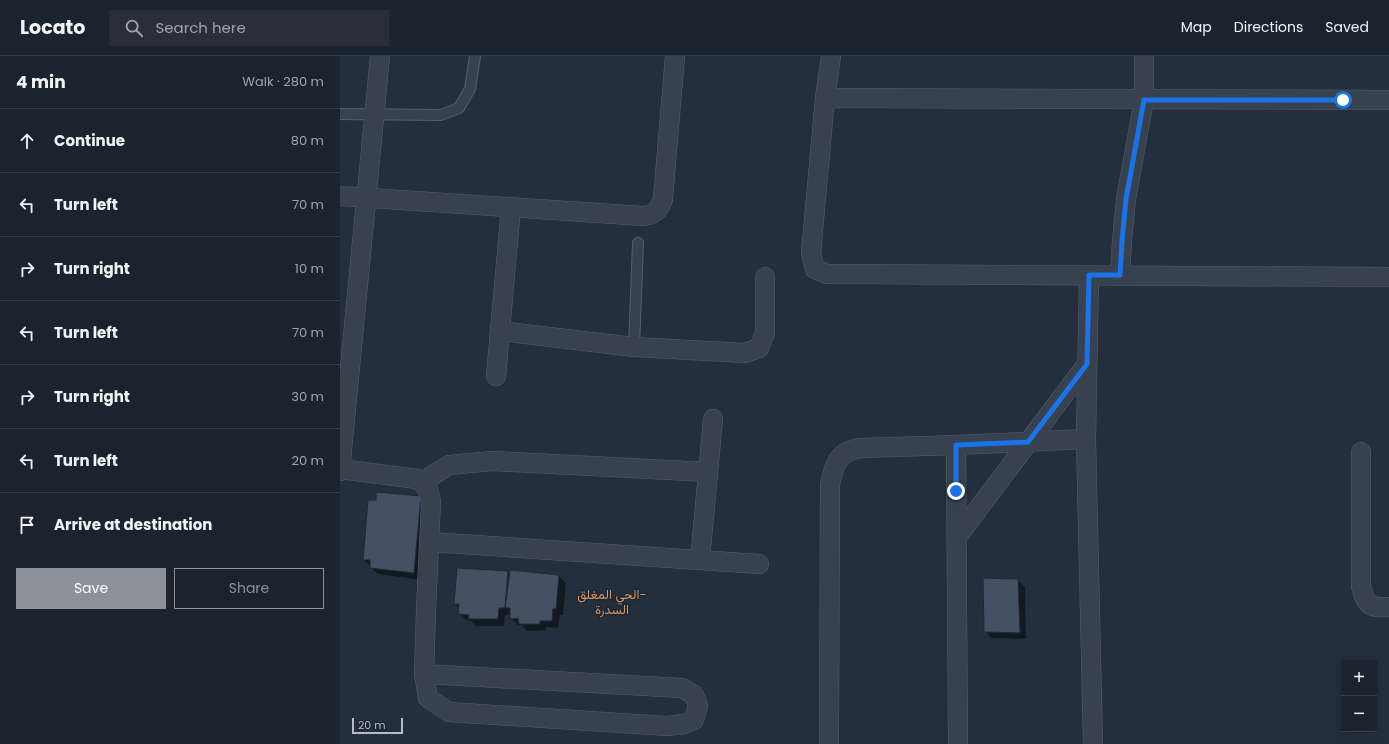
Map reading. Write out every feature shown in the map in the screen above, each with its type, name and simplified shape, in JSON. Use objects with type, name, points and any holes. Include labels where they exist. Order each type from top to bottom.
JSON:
[{"type":"street","points":[[380,56],[340,470],[409,478],[422,482],[430,495],[430,542],[424,674],[428,698],[449,712],[667,726],[684,724],[694,720],[698,706],[694,695],[682,688],[424,674]]},
{"type":"street","points":[[340,196],[643,216],[652,215],[660,209],[663,199],[675,56]]},
{"type":"street","points":[[831,56],[825,98],[811,253],[815,269],[827,274],[1389,277]]},
{"type":"street","points":[[1120,275],[1126,199],[1144,100],[1144,56]]},
{"type":"street","points":[[825,98],[1389,100]]},
{"type":"street","points":[[496,376],[510,207]]},
{"type":"street","points":[[1089,275],[1086,439],[1093,744]]},
{"type":"street","points":[[500,331],[634,346],[745,353],[759,348],[765,333],[765,277]]},
{"type":"street","points":[[957,537],[1087,364]]},
{"type":"street","points":[[700,560],[713,419]]},
{"type":"street","points":[[829,744],[830,486],[837,461],[844,453],[852,449],[1086,439]]},
{"type":"street","points":[[956,445],[958,744]]},
{"type":"street","points":[[1361,452],[1360,586],[1363,595],[1370,605],[1376,608],[1389,608]]},
{"type":"street","points":[[422,482],[449,465],[493,461],[708,472]]},
{"type":"street","points":[[430,542],[759,564]]},
{"type":"lane","points":[[340,114],[441,115],[459,108],[470,88],[475,56]]},
{"type":"lane","points":[[634,346],[638,243]]},
{"type":"building","points":[[376,492],[421,496],[414,573],[370,568],[370,560],[363,560],[368,500],[376,500]]},
{"type":"building","points":[[457,568],[508,571],[505,608],[499,608],[498,619],[468,619],[469,615],[458,614],[459,604],[454,604]]},
{"type":"building","points":[[510,570],[559,575],[556,609],[553,609],[552,621],[540,621],[540,624],[519,624],[518,618],[510,619],[510,608],[505,608]]},
{"type":"building","points":[[983,578],[1018,579],[1020,633],[984,632]]},
{"type":"district","name":"الحي المغلق- السدرة","points":[[612,602]]},
{"type":"route","points":[[956,491],[956,445],[1028,442],[1087,364],[1089,275],[1120,275],[1126,199],[1144,100],[1343,100]]}]
